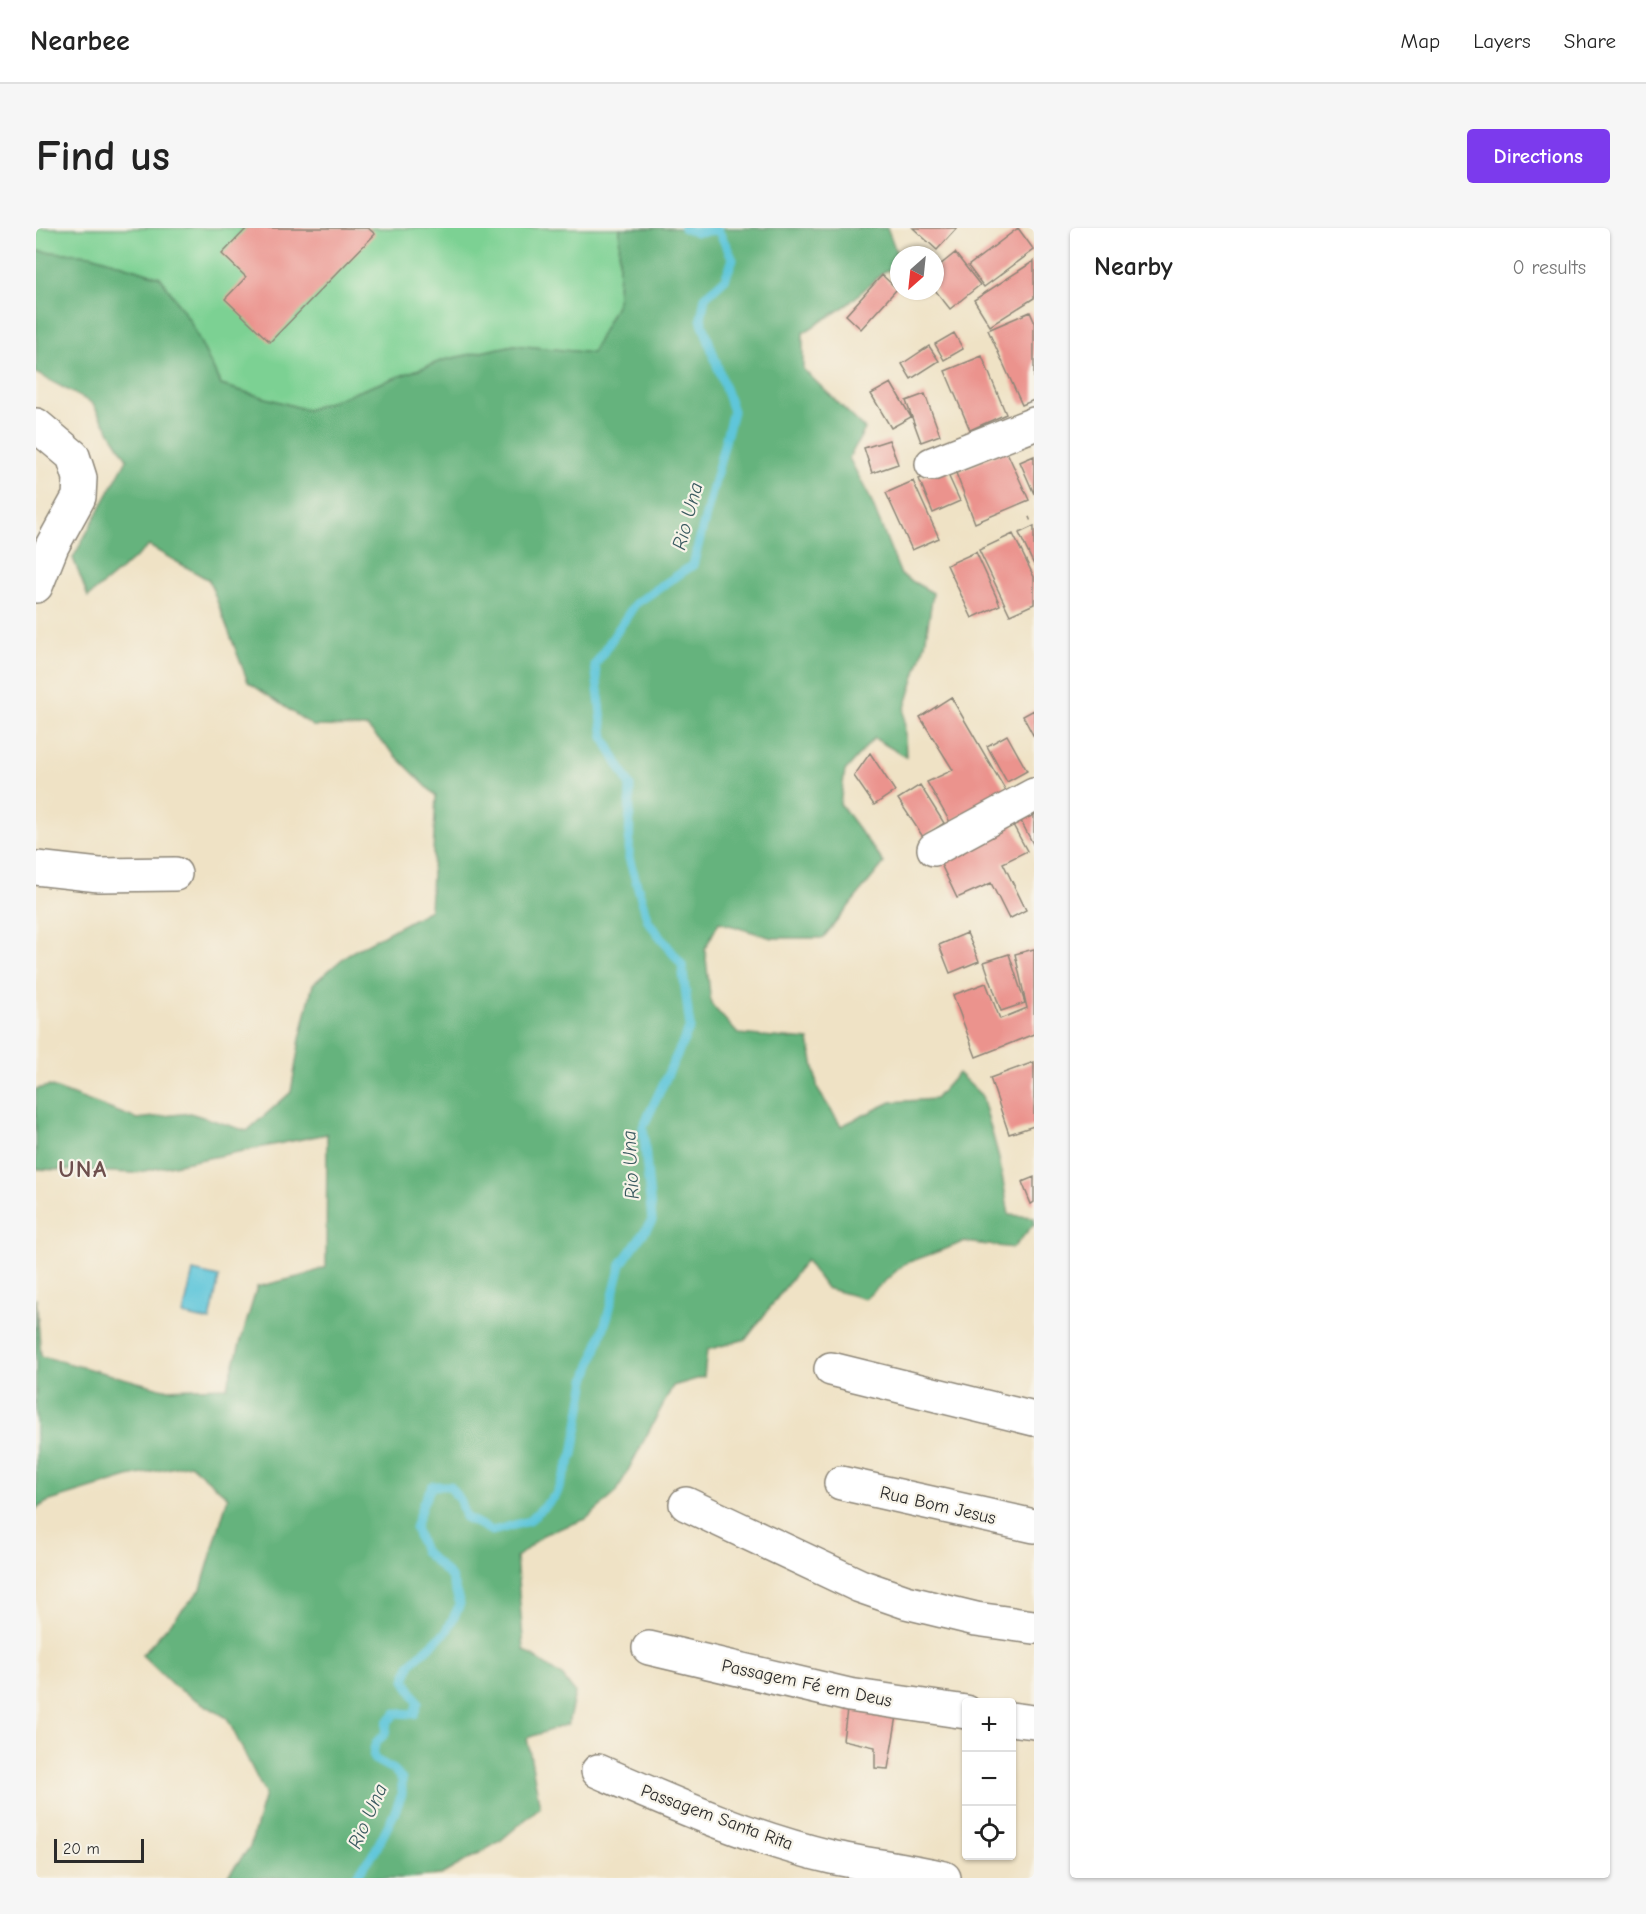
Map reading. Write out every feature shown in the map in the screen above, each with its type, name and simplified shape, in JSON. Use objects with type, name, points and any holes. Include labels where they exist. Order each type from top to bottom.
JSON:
[{"type":"street","points":[[932,464],[1034,424]]},
{"type":"street","points":[[36,425],[73,456],[80,478],[79,497],[52,546],[36,586]]},
{"type":"street","points":[[934,849],[1034,795]]},
{"type":"street","points":[[36,868],[99,875],[175,874]]},
{"type":"street","points":[[831,1370],[1034,1419]]},
{"type":"street","name":"Rua Bom Jesus","points":[[841,1483],[1034,1527]]},
{"type":"street","points":[[686,1504],[860,1586],[906,1602],[976,1619],[1034,1627]]},
{"type":"street","name":"Passagem Fé em Deus","points":[[649,1648],[849,1695],[962,1711]]},
{"type":"street","points":[[1016,1720],[1034,1722]]},
{"type":"street","name":"Passagem Santa Rita","points":[[598,1771],[697,1814],[751,1834],[831,1857],[944,1878]]},
{"type":"green space","points":[[36,228],[620,228],[618,301],[592,353],[514,345],[444,360],[307,410],[221,385],[190,321],[160,277],[91,255],[36,251]]},
{"type":"green space","points":[[620,228],[887,228],[888,230],[894,246],[890,246],[890,270],[885,271],[847,305],[803,333],[803,369],[865,429],[849,458],[870,498],[901,575],[933,593],[925,644],[904,711],[906,757],[874,738],[845,771],[840,804],[884,863],[823,938],[772,938],[719,922],[705,949],[711,1004],[738,1034],[809,1040],[818,1090],[841,1126],[891,1102],[935,1099],[958,1073],[982,1096],[999,1158],[1009,1215],[1034,1217],[1034,1224],[1013,1248],[964,1242],[904,1264],[865,1299],[826,1288],[806,1260],[746,1339],[707,1350],[704,1377],[673,1386],[616,1493],[586,1519],[545,1534],[516,1558],[524,1650],[563,1677],[575,1693],[568,1724],[527,1738],[540,1807],[499,1842],[441,1875],[405,1878],[226,1878],[250,1847],[265,1794],[227,1718],[175,1687],[142,1655],[201,1589],[228,1497],[190,1464],[128,1477],[47,1502],[36,1509],[36,1298],[41,1356],[164,1389],[227,1387],[257,1287],[306,1275],[326,1267],[327,1134],[134,1173],[36,1169],[36,1089],[49,1086],[137,1119],[190,1113],[247,1131],[291,1092],[313,984],[348,954],[430,910],[436,796],[367,727],[313,726],[248,682],[209,580],[149,546],[88,597],[73,558],[127,459],[92,403],[36,373],[36,251],[91,255],[160,277],[190,321],[221,385],[307,410],[444,360],[514,345],[592,353],[618,301]]},
{"type":"water","points":[[193,1271],[219,1277],[210,1321],[183,1315]]},
{"type":"building","points":[[247,228],[368,228],[375,234],[270,342],[225,299],[246,277],[222,254]]},
{"type":"building","points":[[913,228],[957,228],[941,246],[933,246]]},
{"type":"building","points":[[1018,228],[1034,250],[984,287],[968,266]]},
{"type":"building","points":[[955,253],[980,285],[950,309],[943,300],[944,262]]},
{"type":"building","points":[[1034,261],[1034,298],[990,326],[974,300]]},
{"type":"building","points":[[882,275],[890,282],[890,297],[861,329],[846,315]]},
{"type":"building","points":[[1030,312],[1034,321],[1034,400],[1022,405],[988,330]]},
{"type":"building","points":[[954,333],[963,349],[944,360],[935,344]]},
{"type":"building","points":[[929,346],[939,361],[911,379],[902,364]]},
{"type":"building","points":[[982,356],[1006,414],[970,430],[945,371]]},
{"type":"building","points":[[891,383],[911,417],[891,428],[871,394]]},
{"type":"building","points":[[925,394],[940,435],[921,442],[906,401]]},
{"type":"building","points":[[889,440],[898,464],[872,473],[864,448]]},
{"type":"building","points":[[1006,450],[1029,500],[975,523],[956,473]]},
{"type":"building","points":[[1034,456],[1034,494],[1020,462]]},
{"type":"building","points":[[945,468],[960,501],[933,513],[919,479]]},
{"type":"building","points":[[913,481],[939,538],[912,550],[886,493]]},
{"type":"building","points":[[1034,526],[1034,565],[1019,533]]},
{"type":"building","points":[[1013,534],[1034,577],[1034,604],[1010,615],[979,550]]},
{"type":"building","points":[[976,552],[1000,605],[972,618],[947,565]]},
{"type":"building","points":[[951,697],[1006,791],[950,822],[927,782],[953,770],[920,717]]},
{"type":"building","points":[[1034,710],[1034,737],[1023,716]]},
{"type":"building","points":[[1007,735],[1027,771],[1007,782],[987,746]]},
{"type":"building","points":[[870,753],[895,791],[874,805],[854,776]]},
{"type":"building","points":[[920,785],[944,823],[923,837],[898,799]]},
{"type":"building","points":[[1034,811],[1034,846],[1020,819]]},
{"type":"building","points":[[1012,823],[1027,851],[1003,863],[1026,910],[1009,919],[991,883],[957,898],[938,858]]},
{"type":"building","points":[[967,933],[979,961],[950,973],[939,945]]},
{"type":"building","points":[[1034,949],[1034,1034],[976,1057],[953,995],[986,983],[1000,1019],[1027,1008],[1015,954]]},
{"type":"building","points":[[1009,954],[1025,1003],[1001,1011],[984,962]]},
{"type":"building","points":[[1034,1062],[1034,1126],[1009,1134],[990,1078]]},
{"type":"building","points":[[1034,1177],[1034,1202],[1031,1204],[1022,1182]]},
{"type":"building","points":[[849,1695],[898,1710],[888,1769],[875,1768],[875,1747],[843,1740]]},
{"type":"waterway","name":"Rio Una","points":[[355,1878],[375,1851],[402,1794],[402,1779],[394,1770],[374,1759],[375,1745],[385,1734],[387,1722],[396,1713],[414,1714],[418,1702],[405,1680],[411,1663],[447,1631],[460,1604],[451,1577],[424,1551],[415,1528],[423,1503],[432,1486],[450,1486],[460,1501],[465,1517],[492,1531],[529,1521],[556,1495],[573,1454],[586,1380],[608,1315],[621,1264],[652,1221],[643,1127],[690,1027],[682,965],[648,921],[629,858],[630,786],[604,738],[595,665],[635,604],[693,565],[733,411],[701,319],[705,297],[725,279],[733,259],[718,230],[696,232],[684,228]]},
{"type":"district","name":"UNA","points":[[83,1169]]}]
